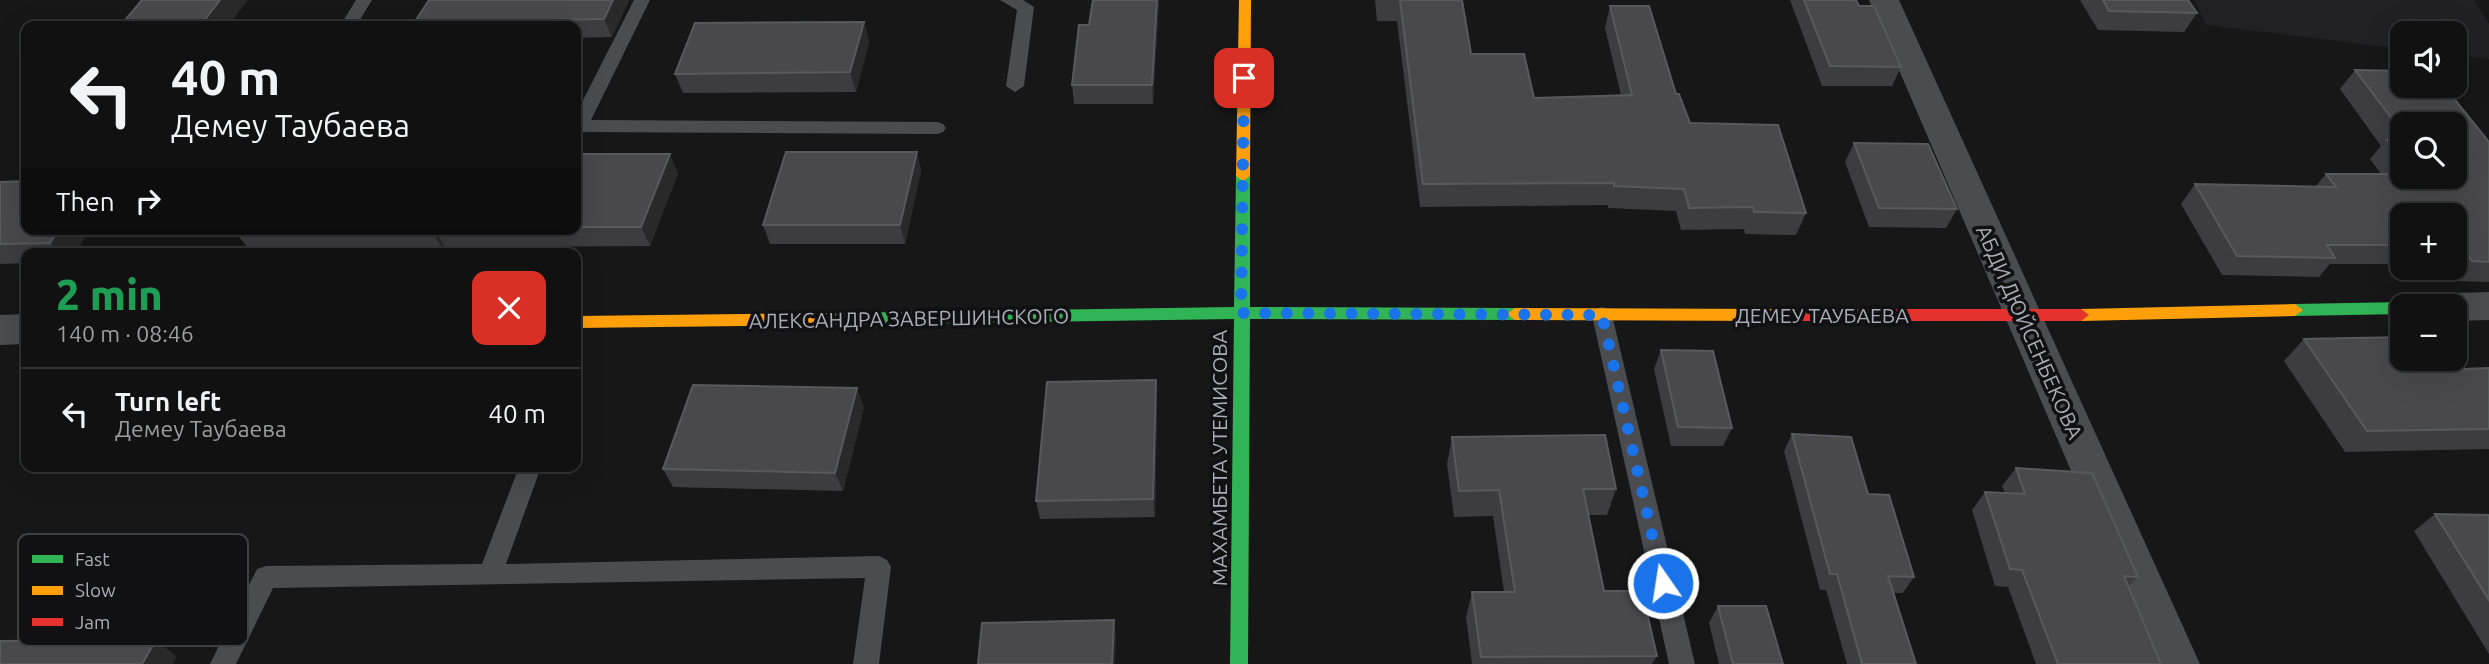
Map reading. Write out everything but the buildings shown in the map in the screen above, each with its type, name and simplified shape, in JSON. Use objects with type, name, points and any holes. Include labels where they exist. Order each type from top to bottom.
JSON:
[{"type":"street","name":"МАХАМБЕТА УТЕМИСОВА","points":[[1239,664],[1245,0]]},
{"type":"street","name":"АБДИ ДЮЙСЕНБЕКОВА","points":[[1884,0],[2176,664]]},
{"type":"street","points":[[2467,307],[2489,306]]},
{"type":"street","name":"ДЕМЕУ ТАУБАЕВА","points":[[1241,313],[2023,316],[2390,308]]},
{"type":"street","name":"АЛЕКСАНДРА ЗАВЕРШИНСКОГО","points":[[581,328],[1241,313]]},
{"type":"street","points":[[0,330],[21,329]]},
{"type":"lane","points":[[351,21],[364,0]]},
{"type":"lane","points":[[581,120],[642,0]]},
{"type":"lane","points":[[1008,0],[1026,8],[1016,86]]},
{"type":"lane","points":[[581,126],[937,128]]},
{"type":"lane","points":[[1602,315],[1682,664]]},
{"type":"lane","points":[[491,575],[528,472]]},
{"type":"lane","points":[[248,613],[266,577],[879,567],[866,664]]},
{"type":"lane","points":[[223,664],[232,646]]},
{"type":"shaded area","points":[[2194,0],[2474,0],[2489,24],[2489,59],[2467,56],[2467,21],[2390,21],[2390,47],[2206,25]]},
{"type":"traffic: fast","points":[[1239,664],[1243,176]]},
{"type":"traffic: fast","points":[[2295,310],[2390,308]]},
{"type":"traffic: fast","points":[[834,319],[1241,313],[1515,314]]},
{"type":"traffic: slow","points":[[1243,176],[1245,0]]},
{"type":"traffic: slow","points":[[2081,315],[2295,310]]},
{"type":"traffic: slow","points":[[1515,314],[1776,315]]},
{"type":"traffic: slow","points":[[581,322],[834,319]]},
{"type":"traffic: jam","points":[[1776,315],[2081,315]]},
{"type":"route","points":[[1244,78],[1241,313],[1602,315],[1663,583]]}]
